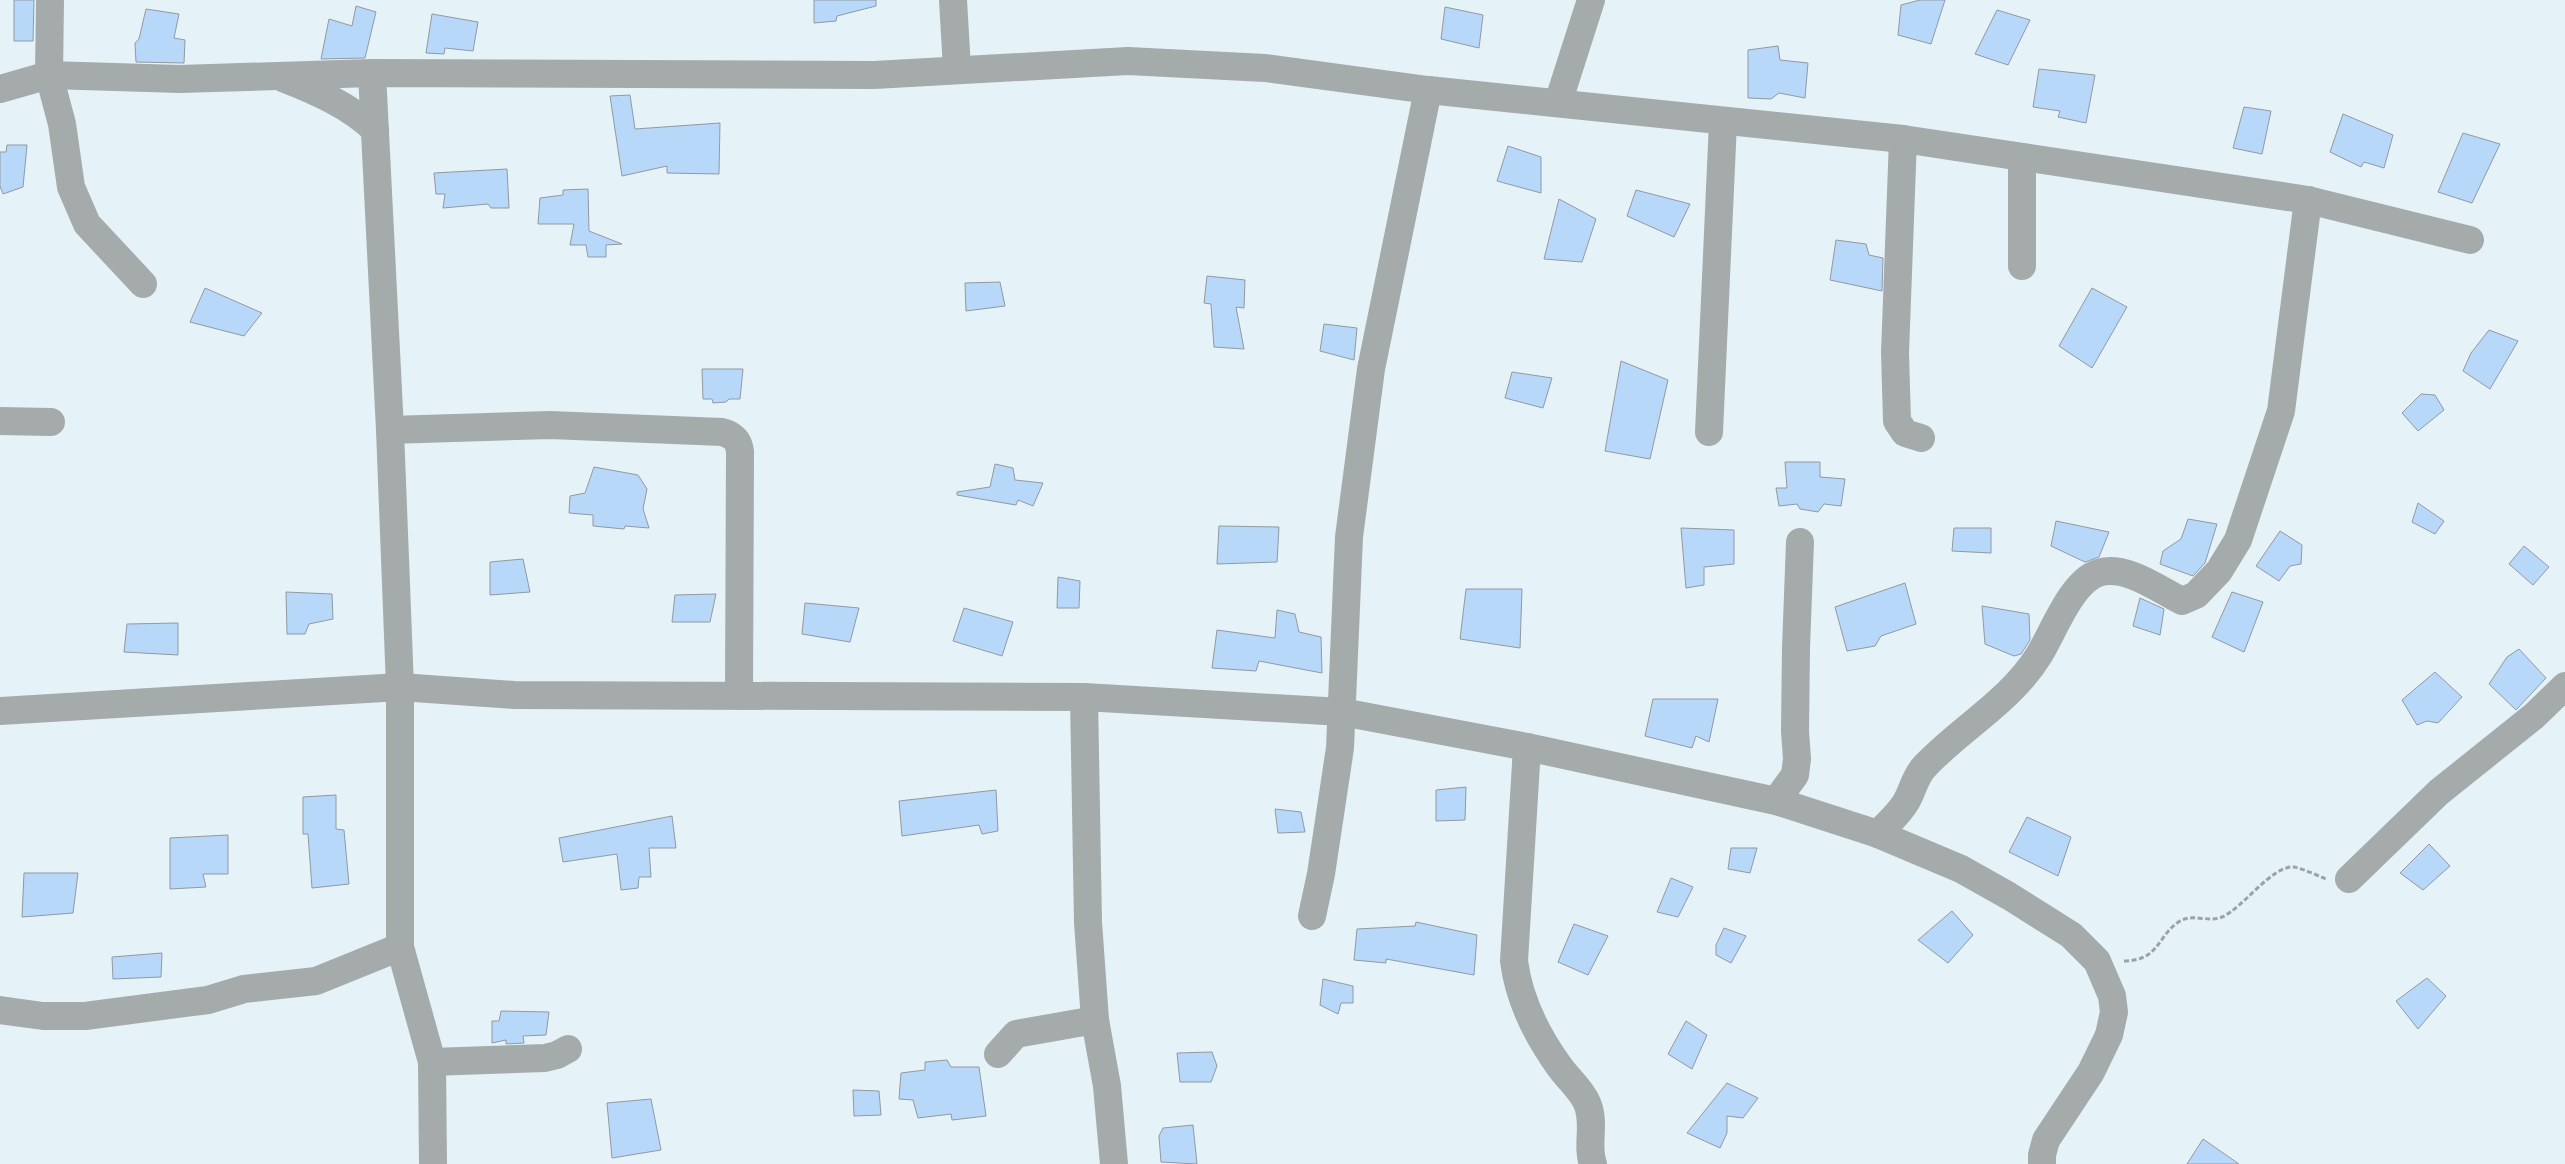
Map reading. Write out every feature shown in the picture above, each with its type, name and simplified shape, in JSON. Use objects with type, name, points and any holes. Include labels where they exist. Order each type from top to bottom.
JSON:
[{"type":"street","points":[[50,0],[49,75],[62,124],[71,187],[78,207],[92,231],[143,284]]},
{"type":"street","points":[[953,0],[957,69]]},
{"type":"street","points":[[1558,103],[1591,0]]},
{"type":"street","points":[[0,89],[49,75],[180,79],[372,73],[874,75],[1128,61],[1265,68],[1428,90],[1723,122],[1903,139],[2308,200],[2470,240]]},
{"type":"street","points":[[372,73],[390,430],[400,687],[400,947],[432,1062],[433,1164]]},
{"type":"street","points":[[276,76],[309,89],[337,104],[364,119],[375,130]]},
{"type":"street","points":[[1312,916],[1333,801],[1342,712],[1349,537],[1370,378],[1428,90]]},
{"type":"street","points":[[1709,432],[1723,122]]},
{"type":"street","points":[[1903,139],[1896,353],[1897,421],[1905,433],[1921,438]]},
{"type":"street","points":[[2022,157],[2022,266]]},
{"type":"street","points":[[1878,834],[1906,802],[1918,773],[2006,694],[2039,656],[2064,608],[2078,589],[2096,573],[2109,571],[2124,573],[2182,600],[2196,595],[2219,570],[2238,540],[2281,411],[2308,200]]},
{"type":"street","points":[[0,421],[51,422]]},
{"type":"street","points":[[390,430],[550,425],[722,432],[734,437],[740,444],[739,696]]},
{"type":"street","points":[[1776,801],[1795,775],[1797,759],[1795,731],[1796,648],[1800,542]]},
{"type":"street","points":[[2349,879],[2439,792],[2534,716],[2565,686]]},
{"type":"street","points":[[0,711],[400,687],[514,695],[1084,697],[1342,712],[1527,747],[1776,801],[1878,834],[1961,869],[2010,896],[2071,935],[2097,962],[2112,996],[2114,1012],[2109,1035],[2091,1072],[2046,1140],[2042,1164]]},
{"type":"street","points":[[1084,697],[1088,922],[1095,1020],[1107,1086],[1114,1164]]},
{"type":"street","points":[[1527,747],[1514,961],[1517,984],[1524,1006],[1538,1033],[1588,1104],[1592,1119],[1593,1164]]},
{"type":"street","points":[[0,1010],[42,1016],[85,1016],[208,1000],[244,989],[316,981],[400,947]]},
{"type":"street","points":[[998,1054],[1016,1034],[1095,1020]]},
{"type":"street","points":[[432,1062],[544,1058],[557,1055],[568,1049]]},
{"type":"path","points":[[2097,962],[2130,961],[2146,957],[2160,946],[2177,923],[2186,918],[2223,917],[2280,870],[2289,867],[2295,867],[2333,881],[2349,879]]},
{"type":"building","points":[[14,0],[34,0],[33,41],[14,41]]},
{"type":"building","points":[[814,0],[876,0],[876,6],[837,16],[836,21],[814,23]]},
{"type":"building","points":[[1920,0],[1945,0],[1931,44],[1898,35],[1901,5]]},
{"type":"building","points":[[356,6],[376,12],[365,58],[321,59],[329,19],[352,26]]},
{"type":"building","points":[[1445,7],[1483,15],[1479,48],[1441,39]]},
{"type":"building","points":[[146,9],[179,14],[174,38],[185,40],[184,63],[136,62],[135,43],[139,39]]},
{"type":"building","points":[[1997,10],[2030,20],[2008,65],[1975,54]]},
{"type":"building","points":[[432,14],[478,22],[473,51],[445,48],[444,54],[426,53]]},
{"type":"building","points":[[1778,46],[1780,60],[1808,63],[1805,98],[1779,93],[1771,99],[1748,98],[1748,50]]},
{"type":"building","points":[[2039,69],[2095,75],[2086,123],[2058,117],[2060,111],[2033,107]]},
{"type":"building","points":[[630,95],[635,129],[720,123],[719,174],[667,173],[667,166],[622,176],[610,96]]},
{"type":"building","points":[[2244,107],[2271,111],[2262,154],[2233,148]]},
{"type":"building","points":[[2343,114],[2393,135],[2384,168],[2364,162],[2361,167],[2330,152]]},
{"type":"building","points":[[2463,133],[2500,144],[2472,203],[2438,192]]},
{"type":"building","points":[[7,145],[27,145],[23,187],[3,194],[0,186],[0,152],[6,152]]},
{"type":"building","points":[[1508,146],[1541,157],[1541,193],[1497,181]]},
{"type":"building","points":[[507,169],[509,208],[491,208],[488,204],[443,208],[445,194],[436,194],[434,173]]},
{"type":"building","points":[[588,189],[589,231],[622,244],[606,245],[606,257],[588,257],[586,245],[570,245],[574,224],[538,224],[540,198],[563,195],[563,190]]},
{"type":"building","points":[[1636,190],[1690,204],[1674,237],[1627,216]]},
{"type":"building","points":[[1559,199],[1596,219],[1582,262],[1544,259]]},
{"type":"building","points":[[1836,240],[1866,244],[1869,255],[1883,258],[1882,291],[1830,280]]},
{"type":"building","points":[[1207,276],[1245,280],[1244,308],[1236,307],[1244,349],[1214,347],[1211,304],[1204,303]]},
{"type":"building","points":[[1000,282],[1005,306],[966,311],[965,283]]},
{"type":"building","points":[[205,288],[262,313],[244,336],[190,322]]},
{"type":"building","points":[[2092,288],[2127,307],[2092,368],[2059,346]]},
{"type":"building","points":[[1324,324],[1357,328],[1354,360],[1320,351]]},
{"type":"building","points":[[2489,330],[2518,341],[2490,389],[2463,371],[2471,353]]},
{"type":"building","points":[[1621,361],[1668,380],[1650,459],[1605,451]]},
{"type":"building","points":[[702,369],[743,369],[740,399],[729,399],[726,402],[713,403],[712,399],[703,399]]},
{"type":"building","points":[[1512,372],[1552,378],[1543,408],[1505,398]]},
{"type":"building","points":[[2421,394],[2435,395],[2444,410],[2418,431],[2402,413]]},
{"type":"building","points":[[1785,462],[1820,462],[1820,477],[1845,479],[1841,506],[1824,504],[1818,512],[1800,509],[1797,504],[1779,506],[1776,488],[1787,488]]},
{"type":"building","points":[[995,464],[1013,468],[1015,480],[1043,483],[1033,506],[1018,500],[1016,505],[957,495],[957,492],[990,487]]},
{"type":"building","points":[[594,467],[638,475],[647,489],[643,509],[649,528],[625,526],[624,529],[593,526],[593,515],[569,513],[570,496],[585,493]]},
{"type":"building","points":[[2418,503],[2444,521],[2435,534],[2412,522]]},
{"type":"building","points":[[2188,519],[2217,524],[2205,563],[2193,576],[2160,564],[2163,551],[2181,539]]},
{"type":"building","points":[[2056,521],[2109,532],[2099,557],[2085,562],[2051,546]]},
{"type":"building","points":[[1219,526],[1279,527],[1277,562],[1217,564]]},
{"type":"building","points":[[1681,528],[1734,530],[1734,564],[1704,567],[1704,585],[1686,588]]},
{"type":"building","points":[[1954,528],[1991,528],[1991,553],[1952,551]]},
{"type":"building","points":[[2280,531],[2302,545],[2301,564],[2290,566],[2279,581],[2256,566]]},
{"type":"building","points":[[2524,546],[2549,567],[2533,585],[2509,564]]},
{"type":"building","points":[[523,559],[530,592],[490,595],[490,562]]},
{"type":"building","points":[[1058,577],[1080,581],[1079,608],[1057,608]]},
{"type":"building","points":[[1905,583],[1916,624],[1881,636],[1875,646],[1847,651],[1835,607]]},
{"type":"building","points":[[1466,589],[1522,589],[1520,648],[1460,639]]},
{"type":"building","points":[[286,592],[332,594],[333,619],[309,624],[305,634],[287,634]]},
{"type":"building","points":[[2232,592],[2263,602],[2244,652],[2212,637]]},
{"type":"building","points":[[716,594],[710,622],[672,622],[675,595]]},
{"type":"building","points":[[2140,598],[2164,609],[2160,635],[2133,626]]},
{"type":"building","points":[[805,603],[859,608],[850,642],[802,634]]},
{"type":"building","points":[[1982,606],[2029,614],[2030,640],[2021,654],[2014,656],[1985,644]]},
{"type":"building","points":[[964,608],[1013,622],[1002,656],[953,641]]},
{"type":"building","points":[[1277,610],[1295,614],[1299,632],[1321,637],[1322,673],[1259,661],[1256,671],[1212,668],[1217,630],[1275,638]]},
{"type":"building","points":[[178,623],[178,655],[124,652],[127,624]]},
{"type":"building","points":[[2519,649],[2546,678],[2516,710],[2489,684],[2507,657]]},
{"type":"building","points":[[2435,672],[2462,697],[2438,723],[2427,721],[2417,725],[2402,700]]},
{"type":"building","points":[[1653,699],[1718,699],[1709,742],[1696,736],[1692,748],[1645,736]]},
{"type":"building","points":[[1466,787],[1465,820],[1436,821],[1436,790]]},
{"type":"building","points":[[996,790],[998,831],[982,834],[979,825],[902,836],[899,801]]},
{"type":"building","points":[[336,795],[336,829],[344,830],[349,884],[312,888],[308,834],[303,834],[303,797]]},
{"type":"building","points":[[1275,809],[1301,812],[1305,832],[1278,833]]},
{"type":"building","points":[[672,816],[676,848],[649,848],[651,877],[639,877],[638,888],[621,890],[617,854],[563,862],[559,838]]},
{"type":"building","points":[[2027,817],[2071,837],[2058,876],[2009,852]]},
{"type":"building","points":[[228,835],[228,874],[203,874],[206,887],[170,889],[170,838]]},
{"type":"building","points":[[2429,844],[2450,866],[2423,890],[2400,873]]},
{"type":"building","points":[[1731,848],[1757,848],[1750,873],[1728,869]]},
{"type":"building","points":[[24,873],[78,873],[73,913],[22,917]]},
{"type":"building","points":[[1671,878],[1693,887],[1678,917],[1657,912]]},
{"type":"building","points":[[1952,911],[1973,935],[1948,963],[1918,940]]},
{"type":"building","points":[[1416,922],[1477,935],[1474,975],[1386,959],[1386,963],[1354,960],[1357,929],[1415,926]]},
{"type":"building","points":[[1574,924],[1608,936],[1588,975],[1558,962]]},
{"type":"building","points":[[1724,928],[1746,936],[1731,963],[1716,955],[1716,945]]},
{"type":"building","points":[[162,953],[161,977],[113,979],[112,957]]},
{"type":"building","points":[[2427,978],[2446,996],[2418,1029],[2396,1001]]},
{"type":"building","points":[[1323,979],[1353,986],[1353,1003],[1341,1003],[1338,1014],[1320,1005]]},
{"type":"building","points":[[501,1011],[549,1012],[546,1035],[523,1036],[524,1043],[506,1044],[506,1040],[492,1043],[492,1021],[499,1021]]},
{"type":"building","points":[[1686,1021],[1707,1035],[1692,1069],[1668,1054]]},
{"type":"building","points":[[1212,1052],[1217,1066],[1211,1082],[1180,1082],[1177,1053]]},
{"type":"building","points":[[947,1060],[951,1067],[979,1067],[986,1116],[952,1120],[951,1114],[918,1118],[913,1100],[899,1099],[901,1073],[925,1070],[925,1062]]},
{"type":"building","points":[[1727,1083],[1758,1098],[1743,1118],[1727,1116],[1727,1133],[1720,1148],[1687,1133]]},
{"type":"building","points":[[853,1090],[879,1091],[881,1115],[854,1116]]},
{"type":"building","points":[[651,1099],[661,1150],[612,1158],[607,1103]]},
{"type":"building","points":[[1193,1125],[1197,1164],[1161,1162],[1159,1136],[1163,1128]]},
{"type":"building","points":[[2203,1139],[2239,1164],[2187,1164]]}]
